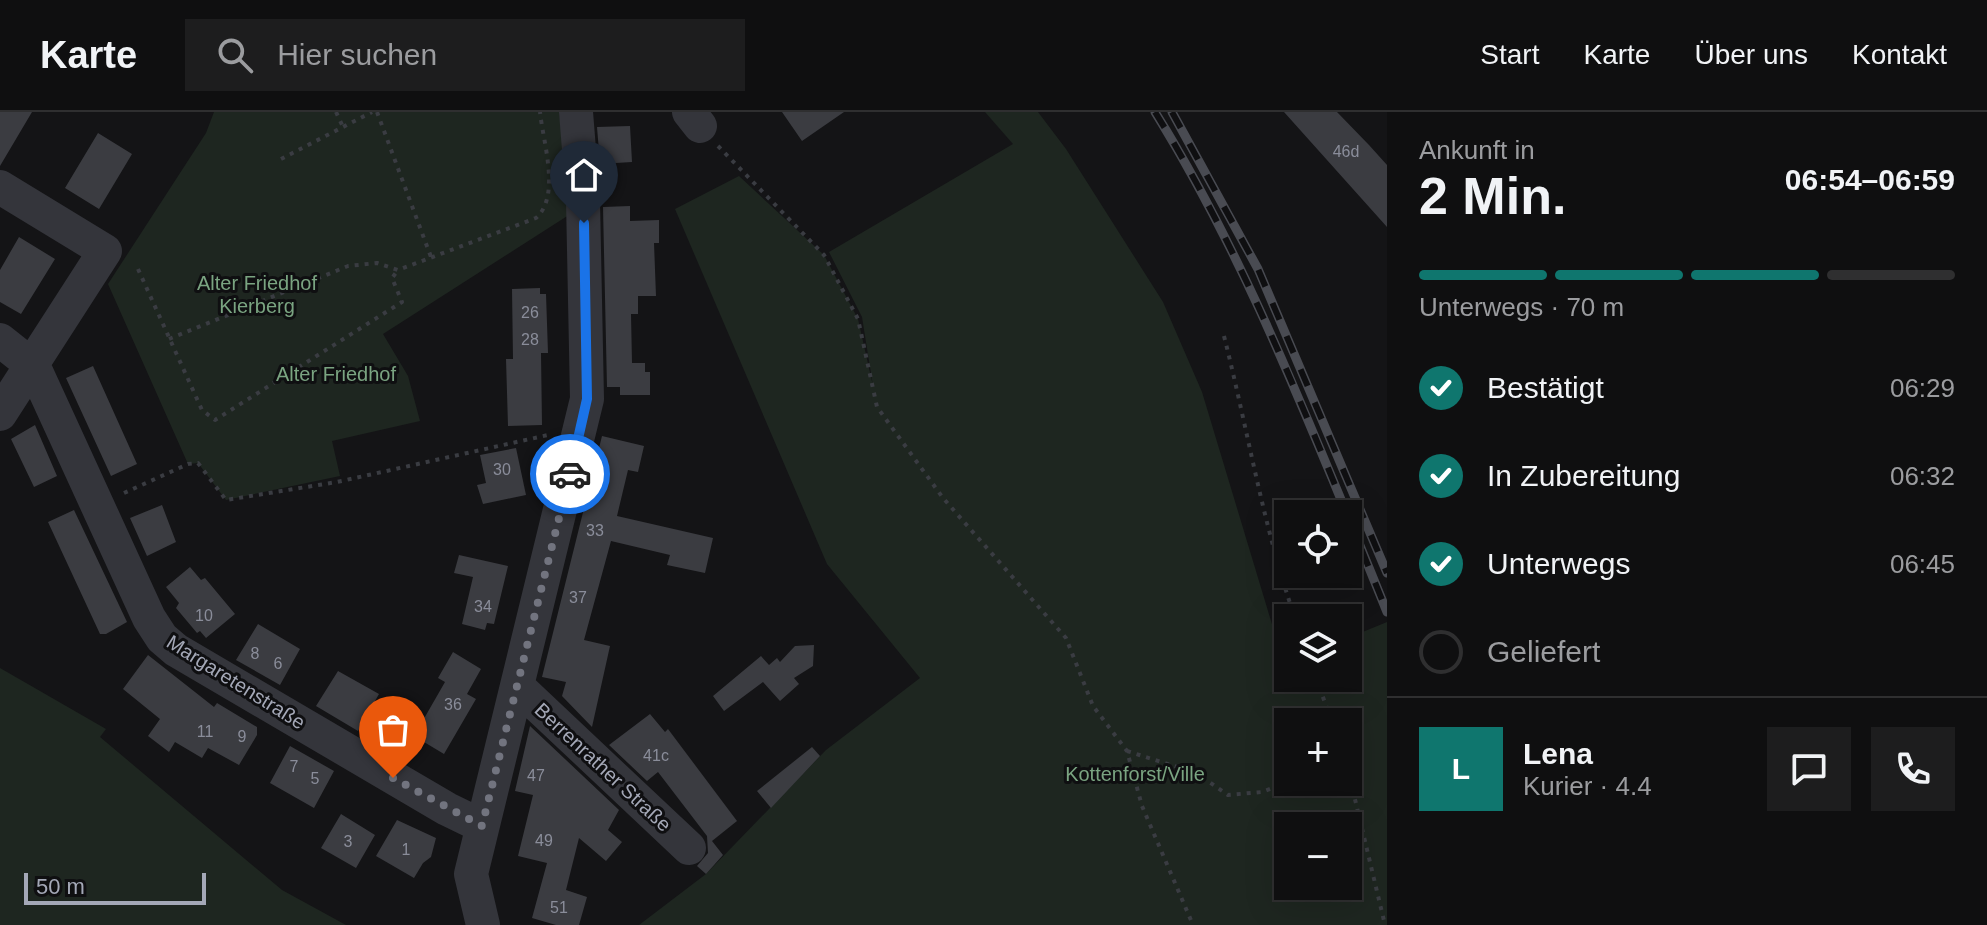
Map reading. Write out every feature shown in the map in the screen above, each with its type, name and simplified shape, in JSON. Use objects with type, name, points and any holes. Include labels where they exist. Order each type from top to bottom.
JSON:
[{"type":"street","name":"Berrenrather Straße","points":[[483,925],[471,874],[587,399],[586,269],[576,112]]},
{"type":"street","points":[[0,187],[105,251],[34,367],[0,414]]},
{"type":"street","name":"Margaretenstraße","points":[[0,340],[34,367],[149,618],[162,638],[176,650],[482,826]]},
{"type":"street","name":"Berrenrather Straße","points":[[517,686],[689,848]]},
{"type":"path","points":[[336,112],[343,127]]},
{"type":"path","points":[[281,159],[374,112],[431,257]]},
{"type":"path","points":[[138,269],[202,410],[215,420],[402,302],[392,278],[398,270],[536,218],[544,210],[549,188],[540,112]]},
{"type":"path","points":[[695,119],[824,255],[858,319],[877,407],[943,498],[1066,638],[1093,706],[1127,751],[1142,806],[1193,925]]},
{"type":"path","points":[[169,339],[348,266],[377,263],[398,270]]},
{"type":"path","points":[[1224,336],[1246,422],[1270,546],[1290,604]]},
{"type":"path","points":[[98,505],[188,464],[198,463],[226,500],[337,482],[581,429]]},
{"type":"path","points":[[1127,751],[1196,773],[1228,795],[1262,792],[1274,787]]},
{"type":"path","points":[[1354,796],[1385,925]]},
{"type":"green space","name":"Alter Friedhof Kierberg","points":[[214,112],[559,112],[572,213],[383,334],[408,376],[420,421],[332,441],[340,476],[226,500],[198,463],[188,464],[108,284],[206,133]]},
{"type":"green space","name":"Kottenforst/Ville","points":[[985,112],[1038,112],[1066,149],[1163,302],[1202,392],[1274,631],[1274,692],[1362,692],[1362,632],[1387,622],[1387,925],[639,925],[706,874],[826,750],[920,678],[827,564],[675,209],[739,176],[824,255],[858,319],[873,386],[862,317],[829,252],[1013,144]]},
{"type":"green space","points":[[0,668],[106,729],[100,737],[282,890],[346,925],[0,925]]},
{"type":"building","points":[[0,112],[32,112],[0,166]]},
{"type":"building","points":[[782,112],[844,112],[802,141]]},
{"type":"building","points":[[1284,112],[1337,112],[1387,165],[1387,227]]},
{"type":"building","points":[[630,126],[632,162],[600,164],[597,127]]},
{"type":"building","points":[[98,133],[132,154],[99,209],[65,188]]},
{"type":"building","points":[[630,206],[630,221],[659,220],[659,243],[654,243],[656,296],[638,296],[638,314],[631,314],[632,363],[645,363],[645,372],[650,372],[650,395],[620,395],[620,387],[607,387],[603,207]]},
{"type":"building","points":[[19,237],[55,259],[21,314],[0,302],[0,270]]},
{"type":"building","points":[[540,288],[540,294],[546,294],[548,353],[541,353],[542,425],[508,426],[506,359],[513,359],[512,289]]},
{"type":"building","points":[[93,366],[137,464],[111,476],[66,378]]},
{"type":"building","points":[[35,425],[57,476],[34,487],[11,439]]},
{"type":"building","points":[[602,436],[644,446],[638,472],[628,470],[617,516],[713,538],[705,573],[667,565],[670,555],[611,541],[584,640],[610,646],[592,727],[562,696],[566,682],[542,677]]},
{"type":"building","points":[[516,448],[526,495],[483,504],[477,485],[486,483],[480,455]]},
{"type":"building","points":[[162,505],[176,542],[147,556],[130,518]]},
{"type":"building","points":[[74,510],[127,622],[106,634],[100,634],[48,522]]},
{"type":"building","points":[[459,555],[508,566],[494,624],[487,623],[485,630],[462,624],[473,577],[454,573]]},
{"type":"building","points":[[190,567],[201,580],[205,578],[235,614],[206,638],[200,631],[197,633],[176,608],[179,603],[166,587]]},
{"type":"building","points":[[258,624],[300,649],[280,685],[236,660]]},
{"type":"building","points":[[814,645],[813,666],[794,678],[799,684],[780,701],[763,682],[724,711],[713,696],[761,656],[769,665],[777,658],[780,662],[795,646]]},
{"type":"building","points":[[453,652],[481,669],[467,694],[476,699],[444,754],[414,736],[445,682],[438,678]]},
{"type":"building","points":[[148,655],[214,707],[217,703],[257,727],[257,735],[239,765],[208,748],[202,758],[175,742],[169,752],[148,736],[160,719],[123,689]]},
{"type":"building","points":[[338,671],[379,694],[358,731],[316,706]]},
{"type":"building","points":[[650,714],[665,732],[668,729],[737,821],[712,841],[723,855],[706,874],[697,866],[708,853],[707,836],[658,772],[647,781],[609,745]]},
{"type":"building","points":[[530,726],[619,810],[608,830],[622,842],[606,861],[579,838],[566,890],[587,897],[579,925],[556,925],[532,918],[547,863],[518,856],[533,795],[515,791]]},
{"type":"building","points":[[290,746],[334,771],[314,808],[270,783]]},
{"type":"building","points":[[812,747],[820,756],[771,808],[757,791]]},
{"type":"building","points":[[341,814],[375,835],[356,868],[321,848]]},
{"type":"building","points":[[397,820],[436,838],[431,857],[423,863],[414,878],[376,856]]},
{"type":"railway","points":[[1155,112],[1184,160],[1235,259],[1341,500]]},
{"type":"railway","points":[[1172,112],[1258,269],[1387,573]]},
{"type":"railway","points":[[1362,550],[1387,612]]},
{"type":"way so far","points":[[393,778],[482,826],[570,474]]},
{"type":"route","points":[[570,474],[587,399],[584,223]]},
{"type":"park label","name":"Alter Friedhof","points":[[336,374]]}]
